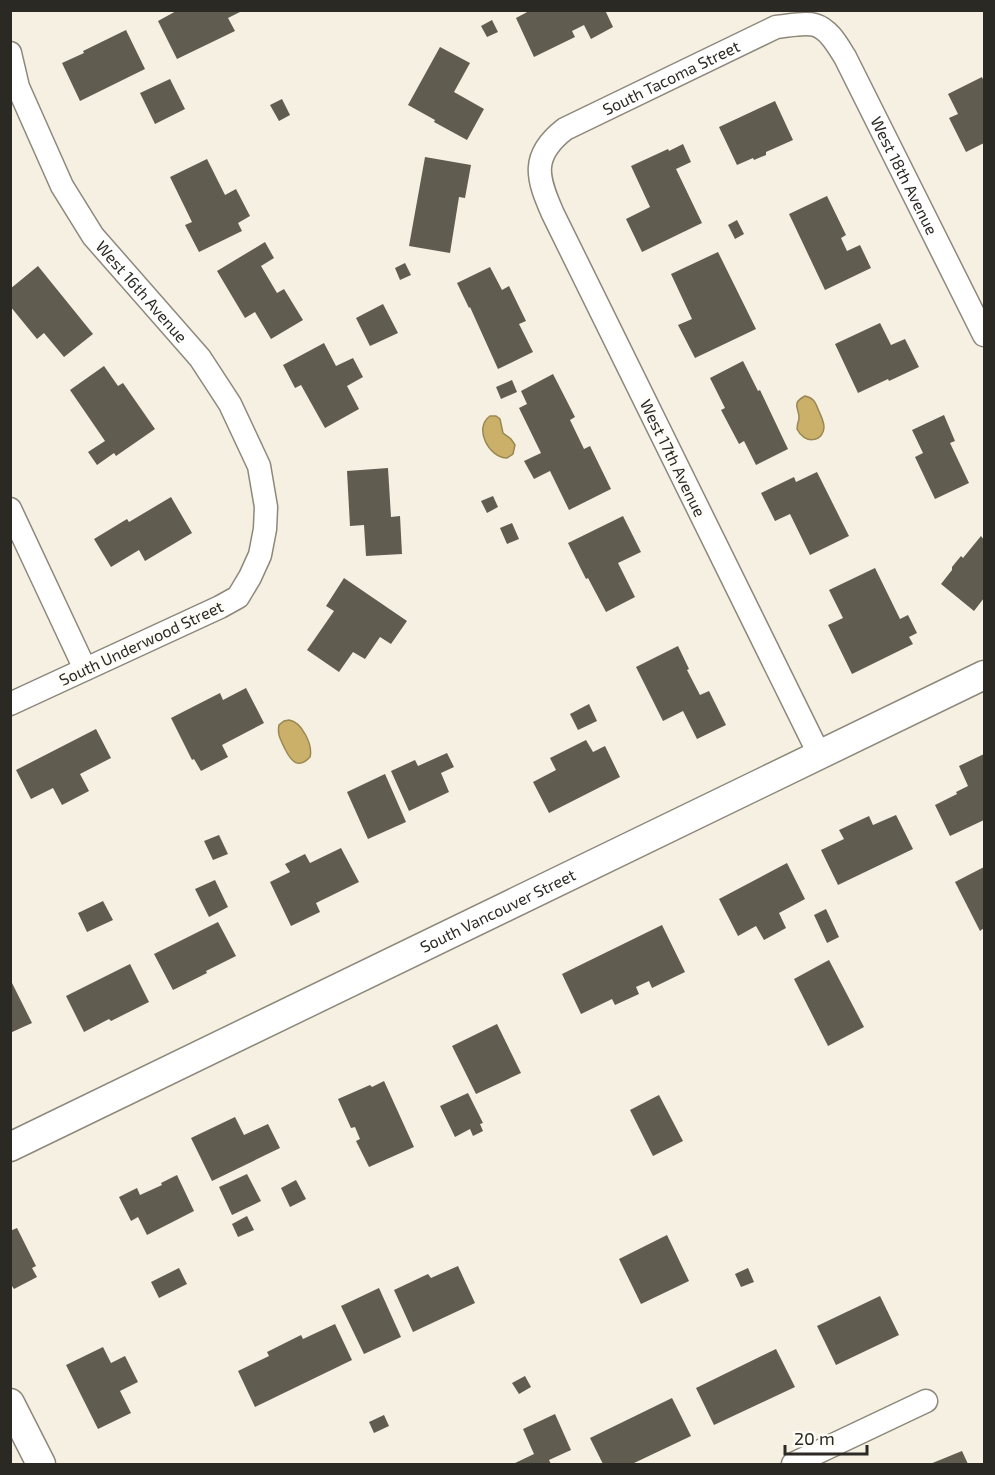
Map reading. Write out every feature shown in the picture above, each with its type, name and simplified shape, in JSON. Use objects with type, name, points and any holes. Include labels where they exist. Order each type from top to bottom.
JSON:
[{"type":"street","name":"South Tacoma Street","points":[[542,158],[554,138],[565,129],[776,27],[814,25]]},
{"type":"street","name":"West 18th Avenue","points":[[814,25],[834,40],[845,57],[984,335]]},
{"type":"street","name":"West 16th Avenue","points":[[10,53],[18,87],[62,186],[93,236],[200,358],[230,404],[259,466],[266,507],[265,529]]},
{"type":"street","name":"West 17th Avenue","points":[[542,158],[539,171],[542,190],[553,214],[819,754]]},
{"type":"street","points":[[10,509],[85,669]]},
{"type":"street","name":"South Underwood Street","points":[[10,704],[238,597],[260,555],[265,529]]},
{"type":"street","name":"South Vancouver Street","points":[[10,1147],[984,675]]},
{"type":"street","points":[[793,1464],[926,1401]]},
{"type":"street","points":[[10,1403],[41,1464]]},
{"type":"shaded area","points":[[805,396],[815,402],[824,425],[823,432],[813,440],[804,437],[797,429],[799,415],[797,404]]},
{"type":"shaded area","points":[[490,416],[500,419],[503,433],[515,445],[513,454],[507,458],[494,453],[485,442],[483,428]]},
{"type":"shaded area","points":[[289,720],[302,729],[310,746],[310,757],[302,763],[292,760],[280,737],[279,725]]},
{"type":"building","points":[[178,10],[244,10],[228,18],[235,31],[177,59],[158,21]]},
{"type":"building","points":[[531,10],[605,10],[613,27],[591,39],[584,25],[572,31],[575,37],[534,57],[516,18]]},
{"type":"building","points":[[492,20],[498,32],[487,37],[481,26]]},
{"type":"building","points":[[126,30],[145,69],[80,101],[62,63]]},
{"type":"building","points":[[440,47],[470,63],[454,92],[484,109],[467,140],[408,105]]},
{"type":"building","points":[[982,77],[984,82],[984,143],[966,152],[949,118],[958,114],[948,94]]},
{"type":"building","points":[[170,79],[185,109],[155,124],[140,93]]},
{"type":"building","points":[[282,99],[290,115],[279,121],[270,105]]},
{"type":"building","points":[[775,101],[793,140],[766,152],[766,155],[737,165],[719,127]]},
{"type":"building","points":[[683,144],[691,162],[676,169],[702,223],[642,252],[626,219],[650,207],[631,166]]},
{"type":"building","points":[[425,157],[471,165],[465,198],[459,197],[450,253],[409,246]]},
{"type":"building","points":[[207,159],[225,195],[236,189],[250,216],[238,223],[242,231],[199,252],[185,225],[192,222],[170,177]]},
{"type":"building","points":[[827,196],[846,235],[841,238],[847,251],[860,245],[871,268],[825,290],[789,214]]},
{"type":"building","points":[[737,220],[744,234],[735,239],[728,225]]},
{"type":"building","points":[[265,242],[274,258],[261,266],[277,293],[284,289],[303,320],[271,339],[255,312],[245,318],[217,271]]},
{"type":"building","points":[[718,252],[756,329],[695,358],[678,325],[692,319],[671,274]]},
{"type":"building","points":[[405,263],[411,275],[400,280],[395,268]]},
{"type":"building","points":[[38,266],[93,334],[64,357],[44,333],[37,339],[10,306],[10,289]]},
{"type":"building","points":[[490,267],[502,290],[509,286],[526,321],[519,324],[533,352],[498,369],[457,283]]},
{"type":"building","points":[[383,304],[398,333],[370,346],[356,318]]},
{"type":"building","points":[[880,323],[891,345],[905,339],[919,367],[858,393],[835,344]]},
{"type":"building","points":[[324,343],[336,366],[353,358],[363,377],[347,386],[359,409],[325,428],[301,385],[295,388],[283,365]]},
{"type":"building","points":[[743,361],[758,391],[760,390],[788,449],[756,465],[744,441],[739,444],[721,410],[725,408],[710,378]]},
{"type":"building","points":[[104,366],[118,386],[123,383],[155,429],[116,456],[114,453],[97,465],[88,452],[105,441],[70,390]]},
{"type":"building","points":[[553,374],[575,417],[570,420],[584,449],[590,446],[611,489],[569,510],[550,471],[534,479],[524,461],[541,453],[519,408],[527,404],[521,391]]},
{"type":"building","points":[[512,380],[517,392],[501,399],[496,387]]},
{"type":"building","points":[[944,415],[955,441],[950,443],[969,483],[935,499],[915,457],[923,453],[912,430]]},
{"type":"building","points":[[388,468],[391,517],[400,516],[402,554],[366,556],[364,525],[350,526],[347,471]]},
{"type":"building","points":[[817,472],[849,536],[810,555],[790,514],[775,521],[761,493],[794,477],[796,482]]},
{"type":"building","points":[[493,496],[498,507],[487,513],[481,501]]},
{"type":"building","points":[[171,497],[192,533],[145,561],[139,550],[111,567],[94,539],[127,519],[129,522]]},
{"type":"building","points":[[623,516],[641,552],[618,563],[635,597],[606,612],[568,543]]},
{"type":"building","points":[[512,523],[519,539],[507,544],[500,528]]},
{"type":"building","points":[[981,536],[984,540],[984,598],[974,611],[941,584],[961,556],[963,558]]},
{"type":"building","points":[[875,568],[900,619],[908,615],[917,633],[909,637],[913,644],[852,674],[828,625],[843,618],[829,590]]},
{"type":"building","points":[[344,578],[407,621],[391,644],[380,637],[365,659],[353,652],[339,672],[307,650],[334,611],[326,606]]},
{"type":"building","points":[[678,646],[700,695],[709,691],[726,725],[697,739],[683,711],[663,721],[636,667]]},
{"type":"building","points":[[246,688],[264,723],[222,745],[228,757],[201,771],[194,759],[192,760],[171,718],[220,693],[223,700]]},
{"type":"building","points":[[589,704],[597,721],[578,730],[570,714]]},
{"type":"building","points":[[96,729],[111,758],[80,774],[89,791],[62,805],[53,788],[31,799],[16,770]]},
{"type":"building","points":[[586,740],[593,752],[605,746],[620,777],[549,813],[533,782],[556,770],[550,758]]},
{"type":"building","points":[[447,753],[454,767],[441,773],[449,792],[409,811],[391,771],[415,760],[418,766]]},
{"type":"building","points":[[984,754],[984,820],[950,836],[935,805],[968,786],[959,766]]},
{"type":"building","points":[[385,774],[406,822],[368,839],[347,792]]},
{"type":"building","points":[[896,815],[913,849],[838,885],[821,850],[844,839],[839,830],[869,816],[873,825]]},
{"type":"building","points":[[219,835],[228,854],[213,860],[204,841]]},
{"type":"building","points":[[341,848],[359,882],[316,903],[320,912],[291,926],[270,882],[290,872],[285,864],[305,854],[310,863]]},
{"type":"building","points":[[787,863],[805,899],[779,913],[786,928],[764,940],[756,926],[738,936],[719,899]]},
{"type":"building","points":[[984,867],[984,928],[980,931],[955,882]]},
{"type":"building","points":[[215,880],[228,907],[209,917],[195,889]]},
{"type":"building","points":[[103,901],[113,920],[87,932],[78,913]]},
{"type":"building","points":[[826,909],[839,937],[827,943],[814,915]]},
{"type":"building","points":[[218,922],[236,956],[173,990],[154,954]]},
{"type":"building","points":[[662,925],[685,972],[652,988],[649,981],[636,987],[639,994],[615,1005],[612,999],[581,1014],[562,974]]},
{"type":"building","points":[[829,960],[864,1027],[828,1046],[794,979]]},
{"type":"building","points":[[130,964],[149,1002],[84,1032],[66,996]]},
{"type":"building","points":[[10,979],[32,1023],[10,1033]]},
{"type":"building","points":[[497,1024],[521,1073],[476,1094],[452,1046]]},
{"type":"building","points":[[384,1081],[414,1147],[369,1167],[356,1141],[360,1139],[355,1127],[351,1128],[338,1099]]},
{"type":"building","points":[[468,1093],[483,1123],[480,1124],[483,1131],[473,1136],[470,1129],[455,1137],[440,1106]]},
{"type":"building","points":[[659,1095],[683,1141],[653,1156],[630,1110]]},
{"type":"building","points":[[235,1117],[244,1135],[268,1124],[280,1148],[212,1181],[191,1138]]},
{"type":"building","points":[[247,1174],[261,1201],[232,1215],[219,1187]]},
{"type":"building","points":[[177,1175],[194,1211],[147,1235],[138,1217],[131,1221],[119,1197],[137,1188],[140,1195]]},
{"type":"building","points":[[296,1180],[306,1199],[290,1207],[281,1188]]},
{"type":"building","points":[[247,1216],[254,1230],[238,1237],[232,1224]]},
{"type":"building","points":[[17,1228],[36,1266],[32,1268],[37,1277],[14,1289],[10,1283],[10,1231]]},
{"type":"building","points":[[667,1235],[689,1281],[641,1304],[619,1259]]},
{"type":"building","points":[[458,1266],[475,1303],[413,1332],[394,1290],[428,1274],[431,1278]]},
{"type":"building","points":[[179,1268],[187,1284],[159,1298],[151,1282]]},
{"type":"building","points":[[748,1268],[754,1282],[741,1287],[735,1274]]},
{"type":"building","points":[[379,1288],[401,1337],[364,1354],[341,1306]]},
{"type":"building","points":[[880,1296],[899,1335],[836,1365],[817,1326]]},
{"type":"building","points":[[335,1324],[352,1360],[255,1407],[238,1371],[269,1356],[267,1352],[301,1335],[303,1339]]},
{"type":"building","points":[[103,1347],[111,1363],[125,1356],[138,1382],[120,1391],[131,1413],[98,1429],[66,1365]]},
{"type":"building","points":[[776,1349],[795,1387],[714,1425],[696,1388]]},
{"type":"building","points":[[525,1376],[531,1387],[519,1394],[512,1383]]},
{"type":"building","points":[[672,1398],[691,1436],[632,1464],[603,1464],[590,1438]]},
{"type":"building","points":[[555,1414],[571,1450],[549,1460],[551,1464],[513,1464],[534,1454],[523,1429]]},
{"type":"building","points":[[384,1415],[389,1426],[374,1433],[369,1422]]},
{"type":"building","points":[[962,1451],[968,1464],[930,1464]]}]
